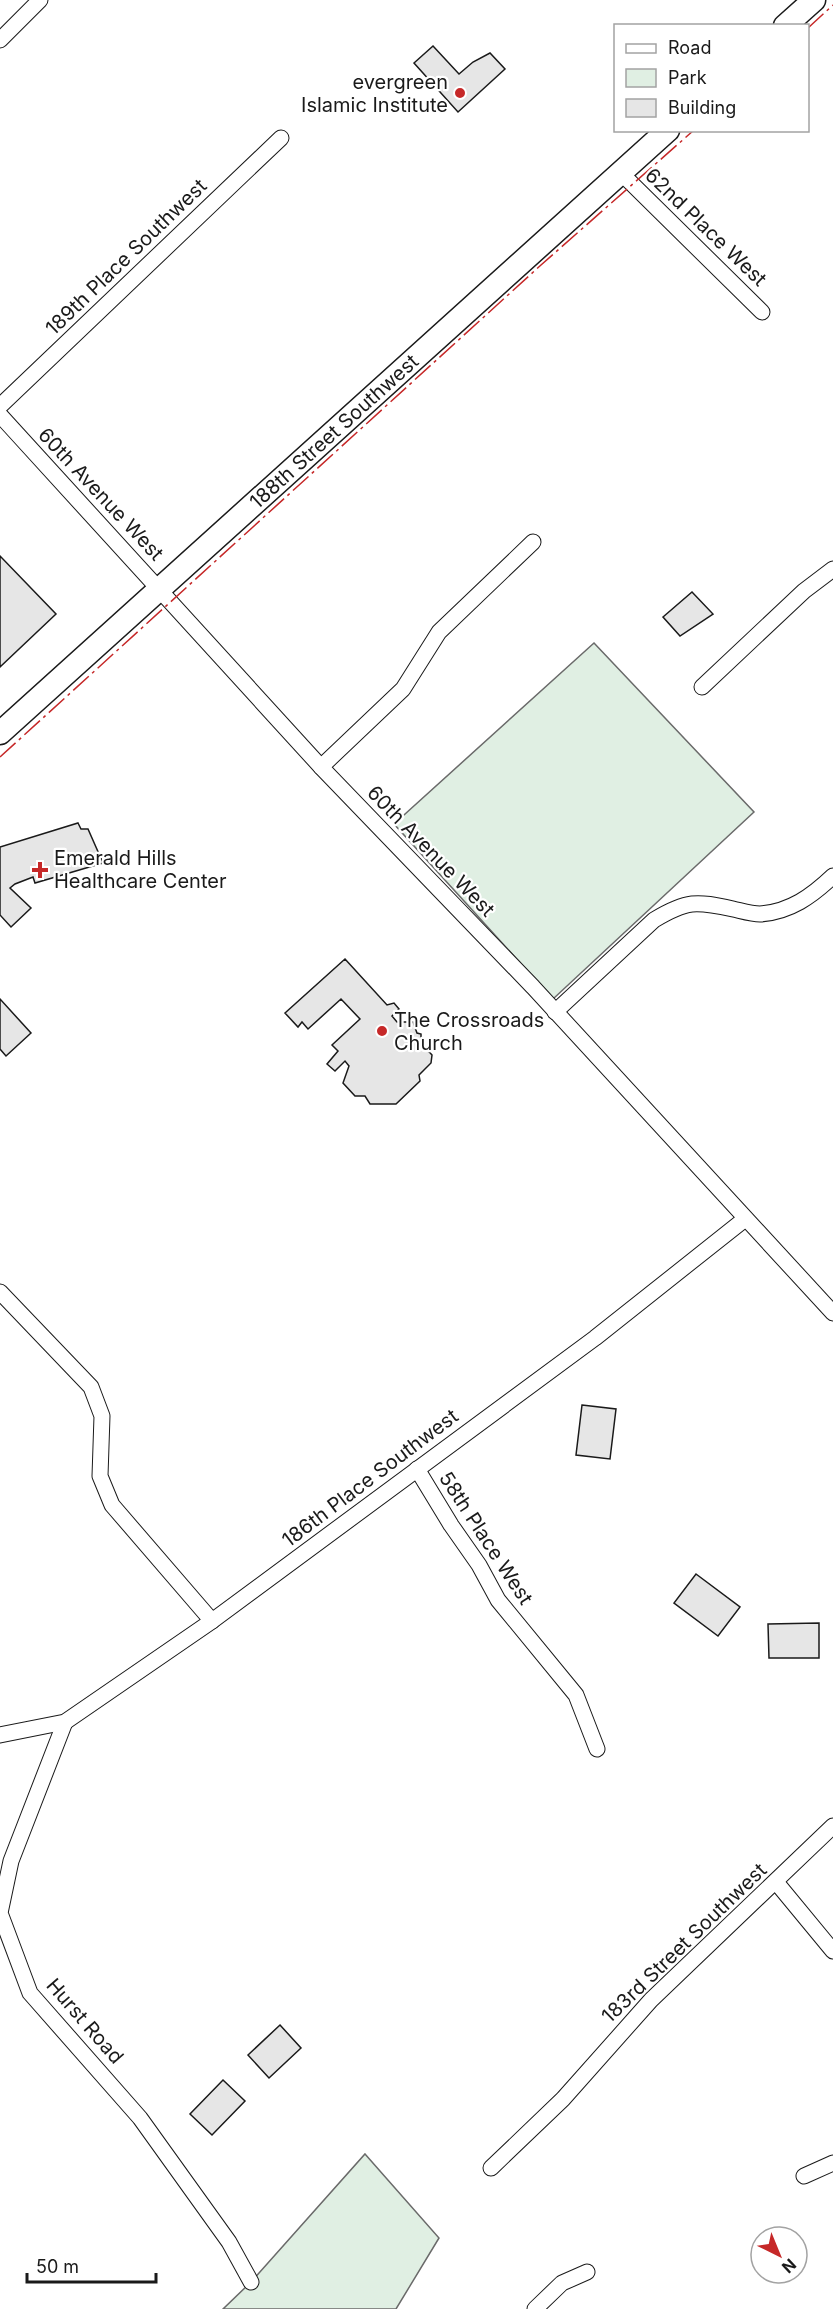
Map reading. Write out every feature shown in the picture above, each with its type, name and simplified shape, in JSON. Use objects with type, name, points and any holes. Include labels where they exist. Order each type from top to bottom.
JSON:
[{"type":"street","points":[[0,40],[40,0]]},
{"type":"street","points":[[787,24],[814,0]]},
{"type":"street","name":"188th Street Southwest","points":[[0,733],[666,132]]},
{"type":"street","name":"189th Place Southwest","points":[[0,406],[281,138]]},
{"type":"street","name":"62nd Place West","points":[[621,173],[762,312]]},
{"type":"street","name":"60th Avenue West","points":[[0,415],[321,767],[555,1012],[833,1313]]},
{"type":"street","points":[[321,767],[403,689],[439,632],[533,542]]},
{"type":"street","points":[[702,687],[804,591],[833,570]]},
{"type":"street","points":[[555,1012],[654,920],[672,909],[692,902],[758,914],[776,911],[811,896],[833,876]]},
{"type":"street","name":"186th Place Southwest","points":[[0,1734],[65,1722],[212,1621],[595,1338],[745,1219]]},
{"type":"street","points":[[0,1292],[91,1387],[102,1416],[100,1476],[112,1505],[212,1621]]},
{"type":"street","name":"58th Place West","points":[[417,1469],[479,1565],[498,1600],[576,1695],[597,1749]]},
{"type":"street","name":"Hurst Road","points":[[65,1722],[11,1862],[0,1913],[30,1993],[140,2118],[229,2242],[251,2282]]},
{"type":"street","name":"183rd Street Southwest","points":[[490,2168],[562,2099],[651,2000],[833,1826]]},
{"type":"street","points":[[776,1882],[833,1951]]},
{"type":"street","points":[[804,2175],[833,2163]]},
{"type":"street","points":[[535,2309],[562,2283],[587,2272]]},
{"type":"green space","points":[[594,643],[754,812],[553,999],[394,824]]},
{"type":"green space","points":[[365,2154],[439,2238],[396,2309],[223,2309],[251,2282]]},
{"type":"building","name":"evergreen Islamic Institute","points":[[433,46],[459,74],[473,62],[490,53],[505,69],[458,112],[414,63]]},
{"type":"building","points":[[0,556],[56,614],[0,667]]},
{"type":"building","points":[[692,592],[713,614],[680,636],[663,617]]},
{"type":"building","name":"Emerald Hills Healthcare Center","points":[[78,823],[81,829],[88,829],[103,863],[35,883],[33,877],[15,884],[10,888],[31,908],[11,927],[0,915],[0,847]]},
{"type":"building","name":"The Crossroads Church","points":[[345,959],[387,1005],[394,1003],[399,1009],[392,1016],[397,1022],[413,1022],[417,1033],[421,1034],[421,1043],[432,1055],[431,1063],[419,1075],[420,1081],[396,1104],[370,1104],[365,1096],[355,1096],[343,1083],[349,1066],[345,1061],[335,1071],[327,1064],[338,1051],[332,1045],[360,1019],[341,999],[308,1029],[302,1022],[298,1027],[285,1013]]},
{"type":"building","points":[[0,999],[31,1033],[6,1056],[0,1049]]},
{"type":"building","points":[[582,1405],[616,1409],[610,1459],[576,1455]]},
{"type":"building","points":[[696,1574],[740,1607],[718,1636],[674,1603]]},
{"type":"building","points":[[819,1623],[819,1658],[769,1658],[768,1624]]},
{"type":"building","points":[[280,2025],[301,2048],[269,2078],[248,2055]]},
{"type":"building","points":[[223,2080],[245,2101],[212,2135],[190,2114]]},
{"type":"power","points":[[809,27],[833,5]]},
{"type":"power","points":[[0,757],[541,265],[692,132]]},
{"type":"place","name":"evergreen Islamic Institute","points":[[460,93]]},
{"type":"place","name":"Emerald Hills Healthcare Center","points":[[40,870]]},
{"type":"place","name":"The Crossroads Church","points":[[382,1031]]}]
